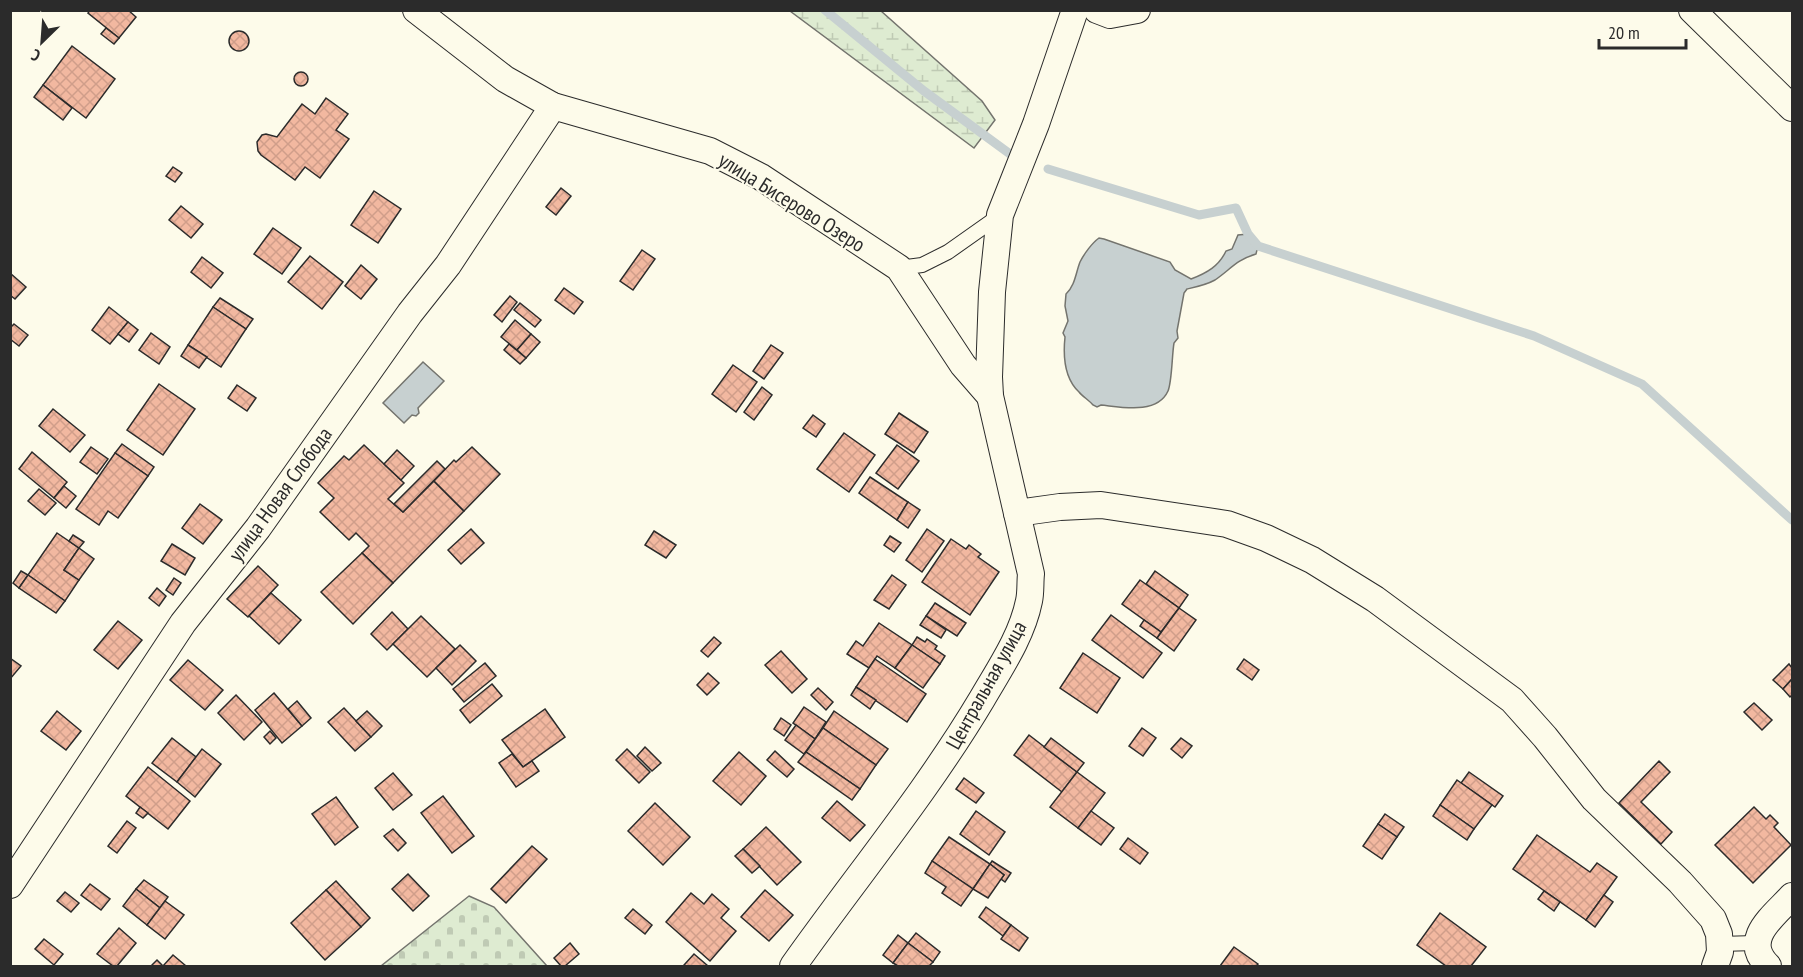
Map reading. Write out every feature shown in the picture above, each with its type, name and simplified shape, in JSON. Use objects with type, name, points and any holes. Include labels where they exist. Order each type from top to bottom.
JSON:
[{"type":"street","name":"улица Бисерово Озеро","points":[[416,10],[505,79],[553,106],[710,151],[761,177],[899,268],[963,365],[990,396]]},
{"type":"street","name":"Центральная улица","points":[[793,966],[964,729],[1011,649],[1024,620],[1030,599],[1031,574],[990,396],[992,292],[1000,215],[1036,124],[1076,10]]},
{"type":"street","points":[[1096,10],[1110,15],[1137,10]]},
{"type":"street","points":[[1692,10],[1792,108]]},
{"type":"street","name":"улица Новая Слобода","points":[[10,885],[183,623],[258,528],[410,313],[448,265],[553,106]]},
{"type":"street","points":[[1017,513],[1060,507],[1101,505],[1227,524],[1266,538],[1312,560],[1375,599],[1512,700],[1545,737],[1594,799],[1680,882],[1713,919],[1719,934],[1717,955]]},
{"type":"street","points":[[1768,966],[1757,952],[1756,943],[1764,926],[1792,896]]},
{"type":"lane","points":[[899,268],[922,264],[948,252],[1000,215]]},
{"type":"lane","points":[[1717,955],[1756,943]]},
{"type":"green space","points":[[790,11],[881,11],[982,101],[995,120],[974,148]]},
{"type":"green space","points":[[469,896],[494,907],[547,966],[381,966]]},
{"type":"shaded area","points":[[1248,234],[1258,246],[1256,254],[1238,262],[1215,280],[1187,289],[1184,293],[1177,331],[1178,338],[1174,343],[1169,387],[1163,399],[1147,407],[1128,408],[1101,405],[1097,407],[1081,394],[1067,373],[1063,333],[1068,321],[1065,306],[1066,294],[1082,259],[1096,240],[1104,239],[1170,262],[1175,270],[1191,279],[1216,265],[1226,251],[1232,249],[1238,235]]},
{"type":"shaded area","points":[[423,362],[444,381],[418,408],[419,413],[416,416],[412,415],[404,423],[383,403]]},
{"type":"building","points":[[90,10],[128,10],[136,17],[119,38],[88,13]]},
{"type":"building","points":[[106,28],[119,38],[114,44],[101,34]]},
{"type":"building","points":[[239,31],[246,34],[249,41],[246,48],[239,51],[232,48],[229,41],[232,34]]},
{"type":"building","points":[[72,46],[115,79],[86,118],[43,85]]},
{"type":"building","points":[[301,72],[306,74],[308,79],[306,84],[301,86],[296,84],[294,79],[296,74]]},
{"type":"building","points":[[43,85],[72,108],[63,120],[34,97]]},
{"type":"building","points":[[326,98],[348,114],[336,130],[349,139],[320,178],[305,167],[295,180],[261,155],[257,142],[262,135],[266,134],[277,137],[302,104],[315,114]]},
{"type":"building","points":[[173,167],[182,173],[175,182],[166,176]]},
{"type":"building","points":[[561,188],[571,196],[556,215],[546,207]]},
{"type":"building","points":[[374,191],[401,209],[378,243],[351,225]]},
{"type":"building","points":[[181,206],[203,224],[191,238],[169,220]]},
{"type":"building","points":[[273,228],[301,248],[282,274],[254,254]]},
{"type":"building","points":[[642,250],[655,259],[633,290],[620,281]]},
{"type":"building","points":[[310,256],[343,282],[322,309],[288,282]]},
{"type":"building","points":[[202,257],[223,273],[211,288],[191,272]]},
{"type":"building","points":[[361,265],[377,279],[361,299],[345,286]]},
{"type":"building","points":[[10,273],[26,287],[15,299],[10,295]]},
{"type":"building","points":[[564,288],[583,302],[574,314],[555,300]]},
{"type":"building","points":[[510,296],[517,302],[502,322],[494,315]]},
{"type":"building","points":[[220,298],[253,319],[246,329],[213,307]]},
{"type":"building","points":[[520,303],[541,320],[535,327],[514,310]]},
{"type":"building","points":[[109,307],[128,322],[110,344],[92,330]]},
{"type":"building","points":[[213,307],[246,329],[221,367],[188,345]]},
{"type":"building","points":[[515,320],[531,334],[517,350],[501,337]]},
{"type":"building","points":[[128,322],[138,330],[129,342],[118,334]]},
{"type":"building","points":[[14,324],[28,335],[19,346],[10,339],[10,328]]},
{"type":"building","points":[[151,333],[170,347],[159,364],[139,350]]},
{"type":"building","points":[[531,334],[540,342],[526,358],[517,350]]},
{"type":"building","points":[[509,344],[526,358],[520,364],[504,350]]},
{"type":"building","points":[[188,345],[207,357],[199,368],[181,356]]},
{"type":"building","points":[[771,345],[783,353],[764,379],[753,371]]},
{"type":"building","points":[[733,365],[757,382],[736,412],[712,394]]},
{"type":"building","points":[[159,384],[195,409],[163,455],[127,430]]},
{"type":"building","points":[[237,385],[256,398],[247,411],[228,398]]},
{"type":"building","points":[[762,387],[772,395],[754,420],[744,412]]},
{"type":"building","points":[[53,409],[85,435],[70,452],[39,426]]},
{"type":"building","points":[[899,413],[928,432],[914,453],[885,434]]},
{"type":"building","points":[[813,415],[825,424],[816,437],[803,428]]},
{"type":"building","points":[[844,433],[875,455],[849,492],[817,469]]},
{"type":"building","points":[[122,444],[154,467],[148,476],[115,453]]},
{"type":"building","points":[[364,445],[404,483],[388,499],[403,512],[434,481],[464,511],[393,583],[362,553],[369,546],[356,533],[349,540],[320,512],[334,498],[318,483],[344,456],[349,460]]},
{"type":"building","points":[[897,445],[919,461],[898,489],[876,473]]},
{"type":"building","points":[[91,447],[108,459],[97,474],[80,462]]},
{"type":"building","points":[[472,447],[500,474],[464,511],[434,481],[454,460],[456,462]]},
{"type":"building","points":[[397,450],[414,466],[401,480],[384,464]]},
{"type":"building","points":[[32,452],[67,482],[54,498],[19,469]]},
{"type":"building","points":[[115,453],[148,476],[118,518],[108,511],[99,525],[76,509]]},
{"type":"building","points":[[437,461],[445,469],[403,512],[394,504]]},
{"type":"building","points":[[870,477],[908,502],[897,520],[859,493]]},
{"type":"building","points":[[64,486],[76,496],[66,508],[54,498]]},
{"type":"building","points":[[39,489],[56,503],[45,515],[28,501]]},
{"type":"building","points":[[908,502],[920,510],[908,528],[897,520]]},
{"type":"building","points":[[200,504],[222,520],[203,544],[182,528]]},
{"type":"building","points":[[471,529],[484,543],[461,564],[448,550]]},
{"type":"building","points":[[927,529],[944,541],[922,572],[906,560]]},
{"type":"building","points":[[654,531],[676,545],[666,558],[645,545]]},
{"type":"building","points":[[57,533],[79,548],[64,570],[79,580],[65,601],[28,575]]},
{"type":"building","points":[[73,535],[84,542],[79,548],[69,541]]},
{"type":"building","points":[[890,536],[901,543],[894,552],[884,545]]},
{"type":"building","points":[[951,539],[966,549],[969,545],[981,554],[978,557],[999,572],[970,615],[922,582]]},
{"type":"building","points":[[172,544],[195,558],[185,575],[161,561]]},
{"type":"building","points":[[79,548],[94,559],[79,580],[64,570]]},
{"type":"building","points":[[362,553],[393,583],[353,624],[321,592]]},
{"type":"building","points":[[258,566],[278,585],[248,617],[227,599]]},
{"type":"building","points":[[21,571],[28,575],[19,588],[13,583]]},
{"type":"building","points":[[1155,571],[1188,595],[1179,608],[1146,584]]},
{"type":"building","points":[[28,575],[65,601],[56,613],[19,588]]},
{"type":"building","points":[[892,575],[906,585],[889,609],[874,600]]},
{"type":"building","points":[[174,578],[181,583],[173,595],[166,590]]},
{"type":"building","points":[[1140,580],[1179,608],[1161,632],[1122,604]]},
{"type":"building","points":[[157,588],[166,596],[159,606],[149,598]]},
{"type":"building","points":[[271,593],[301,620],[279,644],[249,616]]},
{"type":"building","points":[[935,603],[966,623],[957,636],[926,616]]},
{"type":"building","points":[[1179,608],[1196,620],[1174,651],[1157,638]]},
{"type":"building","points":[[392,612],[408,629],[387,650],[371,634]]},
{"type":"building","points":[[1111,615],[1162,653],[1143,678],[1092,640]]},
{"type":"building","points":[[421,616],[455,649],[427,677],[393,644]]},
{"type":"building","points":[[926,616],[946,630],[941,638],[920,625]]},
{"type":"building","points":[[1144,620],[1161,632],[1157,638],[1140,626]]},
{"type":"building","points":[[118,621],[142,640],[118,669],[94,650]]},
{"type":"building","points":[[879,623],[912,645],[895,668],[877,656],[869,668],[847,654],[856,641],[863,646]]},
{"type":"building","points":[[714,637],[721,643],[708,657],[701,651]]},
{"type":"building","points":[[917,637],[925,642],[927,639],[937,646],[935,649],[945,656],[940,664],[912,645]]},
{"type":"building","points":[[460,645],[476,661],[452,685],[436,668]]},
{"type":"building","points":[[912,645],[940,664],[923,688],[895,668]]},
{"type":"building","points":[[781,651],[807,679],[792,693],[765,665]]},
{"type":"building","points":[[1083,653],[1120,678],[1097,713],[1060,688]]},
{"type":"building","points":[[10,658],[21,666],[10,679]]},
{"type":"building","points":[[875,659],[926,694],[907,722],[856,687]]},
{"type":"building","points":[[1244,659],[1259,670],[1252,680],[1237,669]]},
{"type":"building","points":[[188,660],[223,690],[205,710],[170,680]]},
{"type":"building","points":[[485,663],[496,676],[464,702],[453,689]]},
{"type":"building","points":[[1789,664],[1792,668],[1792,679],[1783,689],[1773,680]]},
{"type":"building","points":[[708,673],[719,683],[707,695],[697,685]]},
{"type":"building","points":[[1792,679],[1792,695],[1790,697],[1783,689]]},
{"type":"building","points":[[492,684],[502,696],[470,723],[460,710]]},
{"type":"building","points":[[856,687],[876,700],[870,709],[851,695]]},
{"type":"building","points":[[818,688],[833,702],[826,710],[811,695]]},
{"type":"building","points":[[274,693],[302,726],[282,743],[255,710]]},
{"type":"building","points":[[236,695],[262,722],[244,740],[218,713]]},
{"type":"building","points":[[297,701],[311,718],[302,726],[288,709]]},
{"type":"building","points":[[1754,703],[1772,720],[1762,730],[1744,712]]},
{"type":"building","points":[[804,707],[826,722],[815,739],[793,723]]},
{"type":"building","points":[[344,708],[371,737],[355,751],[328,722]]},
{"type":"building","points":[[545,709],[565,737],[523,767],[502,740]]},
{"type":"building","points":[[57,711],[81,731],[66,750],[41,731]]},
{"type":"building","points":[[367,711],[382,726],[371,737],[356,721]]},
{"type":"building","points":[[834,711],[888,749],[876,765],[823,728]]},
{"type":"building","points":[[781,718],[791,725],[784,736],[774,729]]},
{"type":"building","points":[[796,725],[815,739],[804,754],[785,740]]},
{"type":"building","points":[[823,728],[876,765],[860,789],[806,752]]},
{"type":"building","points":[[1142,728],[1156,738],[1143,756],[1129,746]]},
{"type":"building","points":[[270,731],[276,738],[270,744],[264,737]]},
{"type":"building","points":[[1029,735],[1077,772],[1062,792],[1014,755]]},
{"type":"building","points":[[172,738],[196,757],[177,782],[152,763]]},
{"type":"building","points":[[1051,738],[1084,763],[1077,772],[1044,747]]},
{"type":"building","points":[[1181,738],[1192,746],[1182,758],[1171,749]]},
{"type":"building","points":[[645,747],[661,763],[652,771],[637,756]]},
{"type":"building","points":[[202,749],[221,764],[195,797],[177,782]]},
{"type":"building","points":[[627,749],[650,772],[639,783],[616,760]]},
{"type":"building","points":[[775,751],[794,769],[787,777],[767,760]]},
{"type":"building","points":[[739,752],[766,776],[741,805],[713,781]]},
{"type":"building","points":[[806,752],[860,789],[852,800],[798,762]]},
{"type":"building","points":[[512,754],[523,767],[532,761],[539,771],[516,787],[499,763]]},
{"type":"building","points":[[1659,761],[1670,772],[1641,802],[1672,832],[1661,844],[1619,803]]},
{"type":"building","points":[[148,767],[190,801],[168,829],[126,796]]},
{"type":"building","points":[[1077,772],[1105,793],[1078,828],[1050,807]]},
{"type":"building","points":[[1469,772],[1503,796],[1495,807],[1461,783]]},
{"type":"building","points":[[393,773],[412,795],[393,810],[375,788]]},
{"type":"building","points":[[964,778],[984,793],[976,803],[956,789]]},
{"type":"building","points":[[1457,780],[1492,805],[1474,829],[1440,805]]},
{"type":"building","points":[[443,796],[474,836],[452,853],[421,813]]},
{"type":"building","points":[[336,797],[358,827],[335,845],[312,814]]},
{"type":"building","points":[[837,801],[865,825],[850,841],[822,818]]},
{"type":"building","points":[[655,803],[690,837],[663,865],[628,831]]},
{"type":"building","points":[[1440,805],[1474,829],[1467,840],[1433,816]]},
{"type":"building","points":[[140,807],[148,813],[143,818],[136,813]]},
{"type":"building","points":[[1754,807],[1766,819],[1770,815],[1778,823],[1774,827],[1791,845],[1753,883],[1715,845]]},
{"type":"building","points":[[976,811],[1005,832],[989,855],[960,834]]},
{"type":"building","points":[[1091,811],[1114,828],[1101,845],[1078,828]]},
{"type":"building","points":[[1385,814],[1404,827],[1397,837],[1378,824]]},
{"type":"building","points":[[127,821],[136,828],[117,853],[108,846]]},
{"type":"building","points":[[1378,824],[1397,837],[1382,859],[1363,846]]},
{"type":"building","points":[[766,827],[801,862],[777,885],[743,849]]},
{"type":"building","points":[[393,829],[406,843],[398,851],[384,836]]},
{"type":"building","points":[[1537,835],[1590,872],[1597,863],[1617,877],[1586,920],[1513,869]]},
{"type":"building","points":[[949,837],[990,864],[973,889],[932,861]]},
{"type":"building","points":[[1128,838],[1148,853],[1140,864],[1120,849]]},
{"type":"building","points":[[532,846],[547,859],[506,903],[491,889]]},
{"type":"building","points":[[743,849],[760,866],[752,873],[735,856]]},
{"type":"building","points":[[932,861],[973,889],[961,906],[942,893],[946,887],[925,873]]},
{"type":"building","points":[[992,861],[1011,873],[1005,882],[1001,879],[1004,875],[990,864]]},
{"type":"building","points":[[990,864],[1004,875],[988,898],[973,889]]},
{"type":"building","points":[[408,874],[429,896],[413,911],[392,889]]},
{"type":"building","points":[[144,880],[168,897],[160,908],[136,889]]},
{"type":"building","points":[[336,881],[370,918],[361,927],[326,890]]},
{"type":"building","points":[[90,884],[110,899],[101,910],[81,895]]},
{"type":"building","points":[[136,889],[160,908],[147,925],[123,906]]},
{"type":"building","points":[[326,890],[361,927],[325,960],[291,923]]},
{"type":"building","points":[[765,890],[793,915],[769,941],[741,917]]},
{"type":"building","points":[[1544,891],[1560,902],[1554,911],[1538,899]]},
{"type":"building","points":[[65,892],[79,903],[71,912],[57,901]]},
{"type":"building","points":[[691,893],[704,904],[712,894],[729,909],[721,918],[736,931],[710,961],[666,922]]},
{"type":"building","points":[[1604,895],[1613,902],[1595,927],[1586,920]]},
{"type":"building","points":[[165,901],[184,915],[165,939],[147,925]]},
{"type":"building","points":[[986,907],[1011,925],[1003,936],[979,917]]},
{"type":"building","points":[[633,909],[652,925],[645,934],[625,918]]},
{"type":"building","points":[[1440,913],[1486,947],[1471,966],[1446,966],[1417,945]]},
{"type":"building","points":[[1011,925],[1028,938],[1019,951],[1001,939]]},
{"type":"building","points":[[119,928],[136,943],[117,966],[113,966],[97,954]]},
{"type":"building","points":[[916,933],[940,952],[933,962],[908,943]]},
{"type":"building","points":[[898,935],[908,943],[893,963],[883,955]]},
{"type":"building","points":[[44,939],[63,954],[54,965],[35,949]]},
{"type":"building","points":[[570,943],[579,954],[565,966],[561,966],[554,958]]},
{"type":"building","points":[[908,943],[933,962],[929,966],[898,966],[893,963]]},
{"type":"building","points":[[1234,947],[1258,964],[1256,966],[1220,966]]},
{"type":"building","points":[[694,954],[708,966],[684,965]]},
{"type":"building","points":[[173,955],[186,966],[163,966]]},
{"type":"building","points":[[157,960],[163,966],[151,966]]},
{"type":"waterway","points":[[825,10],[924,91],[1017,159]]},
{"type":"waterway","points":[[1048,169],[1199,215],[1236,208],[1248,234],[1258,246],[1534,336],[1642,384],[1792,520]]}]
